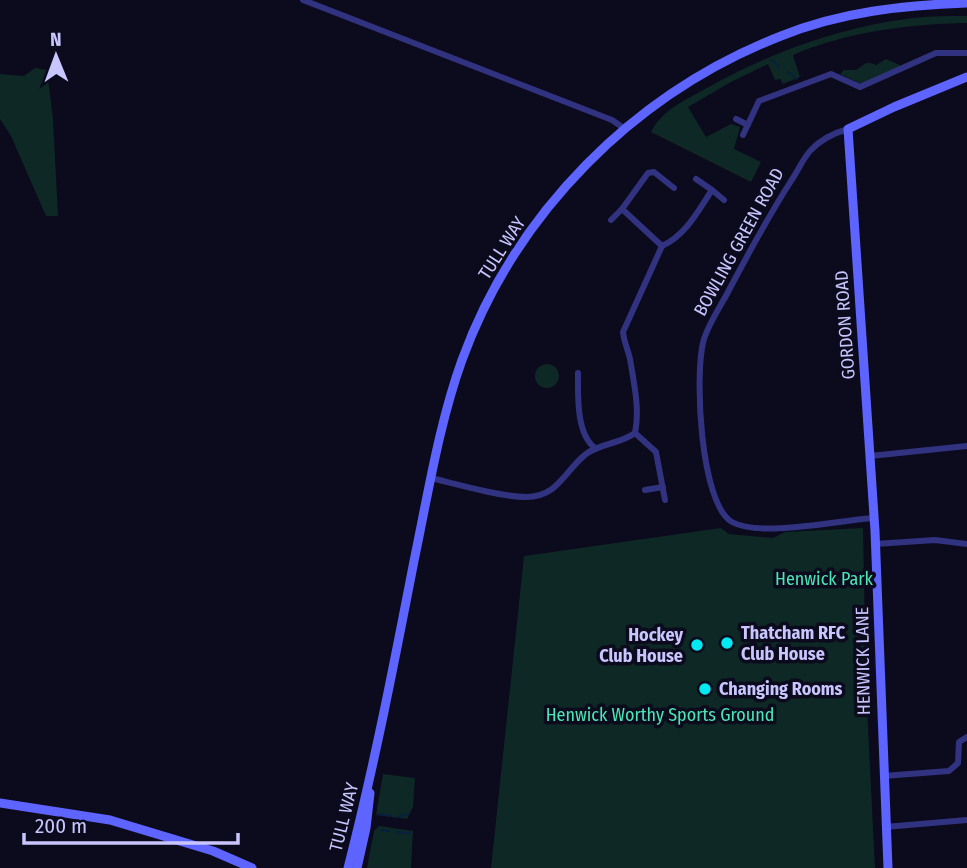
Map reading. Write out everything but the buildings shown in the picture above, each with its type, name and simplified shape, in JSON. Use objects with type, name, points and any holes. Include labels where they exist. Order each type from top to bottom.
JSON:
[{"type":"street","points":[[303,0],[612,120],[625,129]]},
{"type":"street","name":"TULL WAY","points":[[348,868],[371,774],[431,478],[455,381],[470,339],[498,283],[524,241],[553,202],[590,161],[625,129],[701,75],[782,35],[836,19],[890,8],[967,3]]},
{"type":"street","points":[[743,135],[761,99],[822,76],[835,75],[860,87],[936,53],[967,53]]},
{"type":"street","name":"BOWLING GREEN ROAD","points":[[874,518],[786,527],[742,526],[728,520],[719,508],[710,478],[701,428],[703,342],[775,206],[808,154],[821,140],[967,77]]},
{"type":"street","points":[[736,119],[748,125]]},
{"type":"street","name":"GORDON ROAD","points":[[848,129],[874,518]]},
{"type":"street","points":[[611,220],[648,173],[655,173],[674,188]]},
{"type":"street","points":[[696,179],[724,200]]},
{"type":"street","points":[[431,478],[517,496],[540,495],[558,484],[577,462],[595,448],[626,440],[635,433],[638,420],[624,332],[662,246],[675,240],[687,227],[712,190]]},
{"type":"street","points":[[622,209],[662,246]]},
{"type":"street","points":[[578,373],[582,421],[591,446],[595,448]]},
{"type":"street","points":[[635,433],[656,452],[665,500]]},
{"type":"street","points":[[870,456],[967,446]]},
{"type":"street","points":[[645,490],[663,487]]},
{"type":"street","name":"HENWICK LANE","points":[[874,518],[888,868]]},
{"type":"street","points":[[875,544],[935,540],[967,544]]},
{"type":"street","points":[[883,776],[949,771],[958,763],[959,742],[967,737]]},
{"type":"street","name":"TULL WAY","points":[[357,868],[369,809],[371,774]]},
{"type":"street","points":[[0,803],[110,820],[213,851],[252,868]]},
{"type":"street","points":[[885,827],[967,820]]},
{"type":"green space","points":[[967,16],[967,23],[923,25],[834,40],[793,55],[800,77],[783,84],[780,79],[775,80],[768,64],[688,107],[706,137],[731,124],[740,127],[734,149],[761,162],[751,182],[651,132],[667,112],[690,97],[754,64],[805,43],[885,22],[920,17]]},
{"type":"green space","points":[[886,59],[902,66],[861,84],[840,74],[844,70],[856,70],[867,63],[876,65]]},
{"type":"green space","points":[[35,68],[47,70],[53,119],[58,216],[46,216],[11,136],[0,119],[0,74],[24,76]]},
{"type":"green space","points":[[547,364],[558,371],[559,376],[552,387],[547,388],[536,381],[535,376],[542,365]]},
{"type":"green space","name":"Henwick Worthy Sports Ground","points":[[721,528],[729,534],[773,538],[785,532],[863,528],[866,687],[875,868],[491,868],[524,556]]},
{"type":"green space","points":[[383,774],[415,778],[413,807],[407,819],[376,815]]},
{"type":"green space","points":[[379,826],[413,831],[411,868],[367,868],[374,831]]},
{"type":"waterway","points":[[771,60],[779,66]]},
{"type":"waterway","points":[[788,72],[797,79]]},
{"type":"waterway","points":[[378,814],[391,816]]},
{"type":"waterway","points":[[398,817],[408,814]]},
{"type":"waterway","points":[[381,830],[389,831]]},
{"type":"waterway","points":[[397,832],[410,833]]},
{"type":"place","name":"Thatcham RFC Club House","points":[[727,643]]},
{"type":"place","name":"Hockey Club House","points":[[697,645]]},
{"type":"place","name":"Changing Rooms","points":[[705,689]]},
{"type":"park label","name":"Henwick Park","points":[[824,579]]}]
